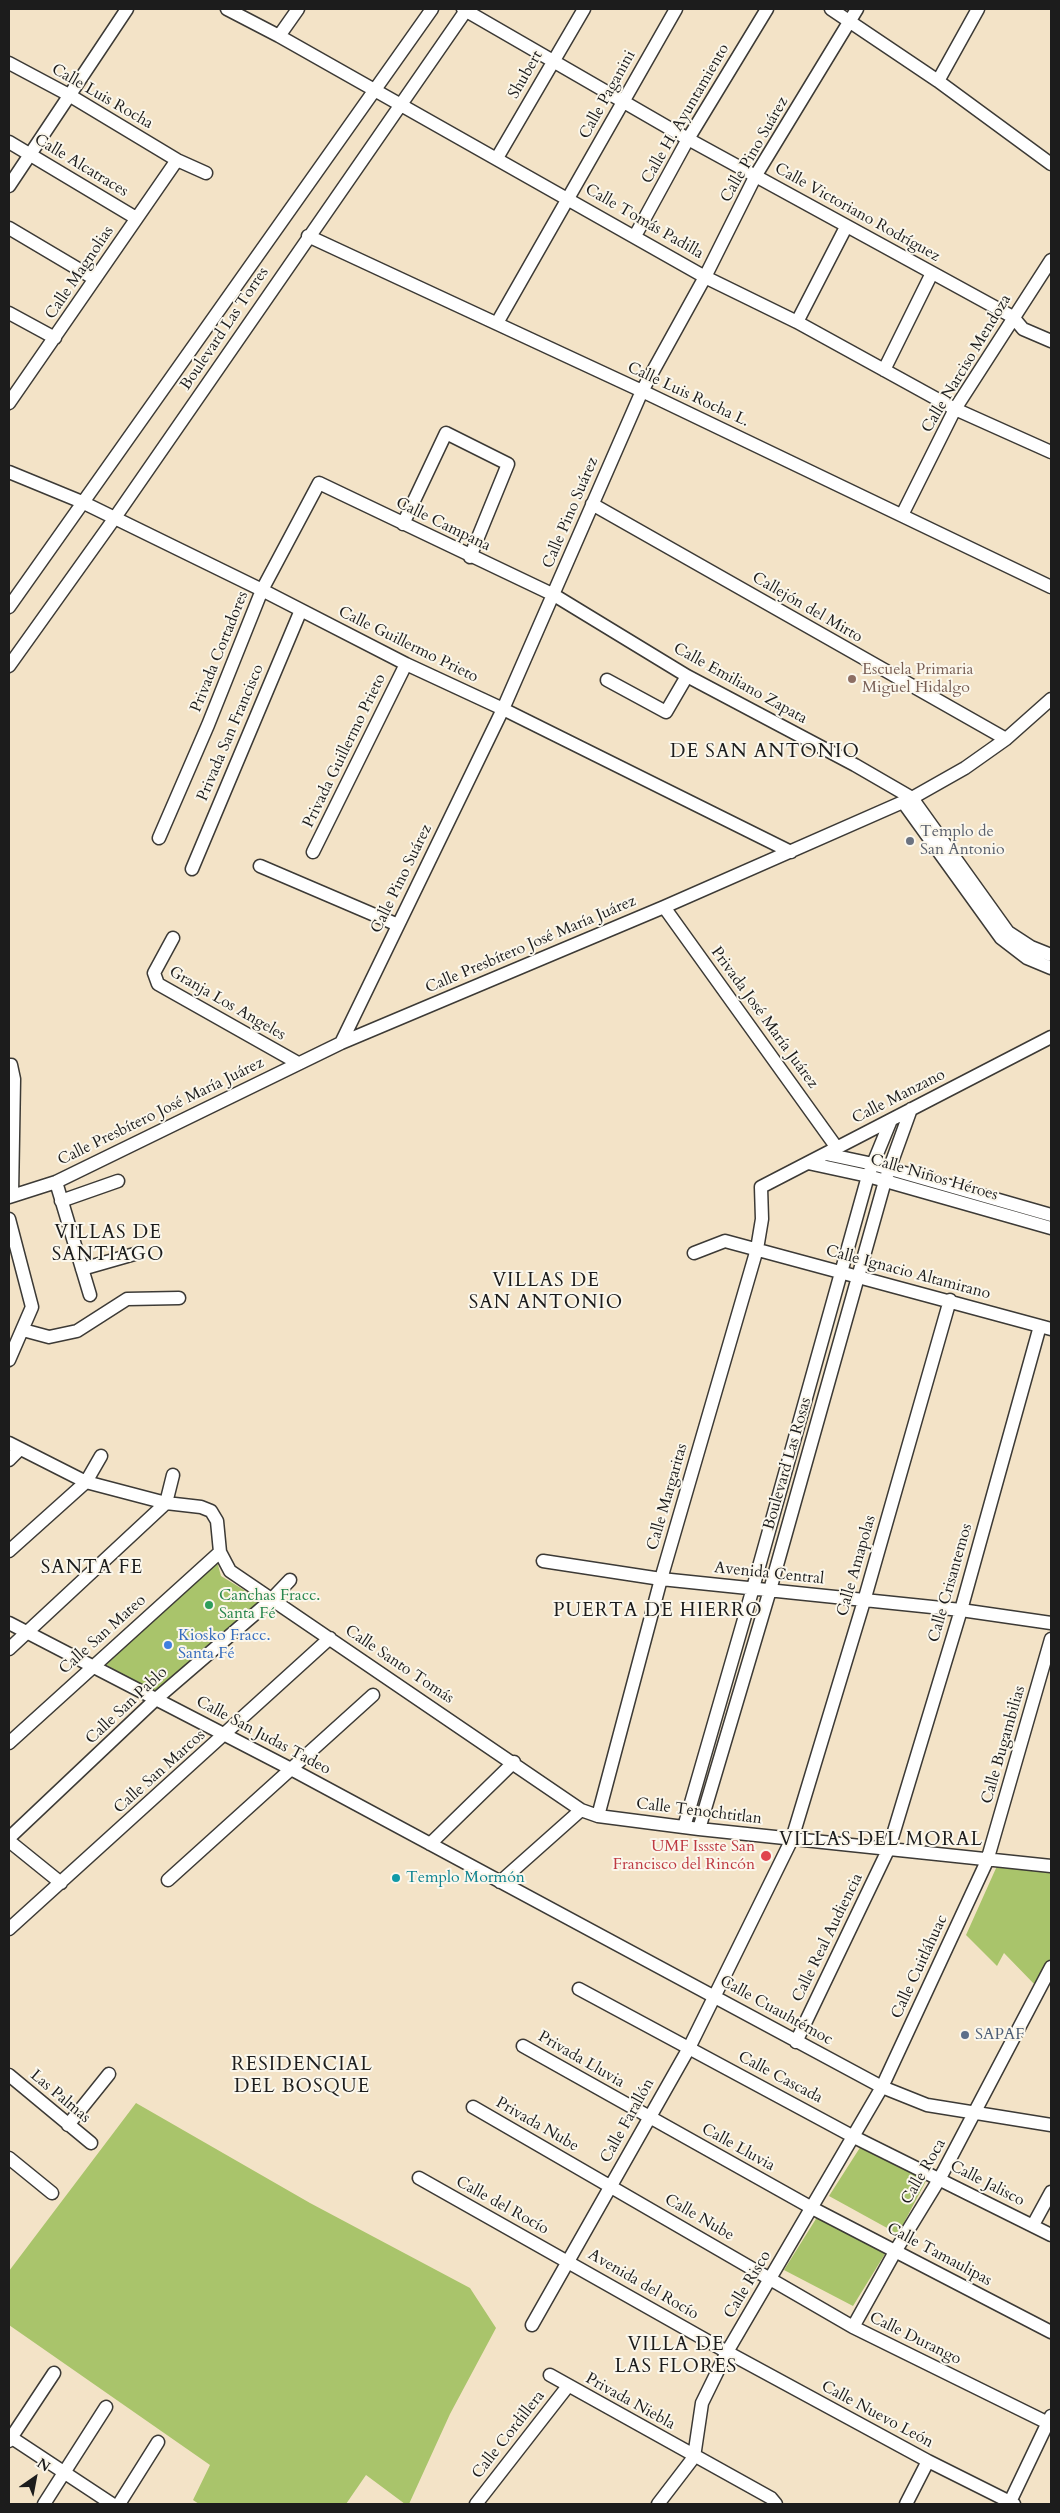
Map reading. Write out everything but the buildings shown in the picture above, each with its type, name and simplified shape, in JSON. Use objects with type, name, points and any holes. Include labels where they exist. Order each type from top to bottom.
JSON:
[{"type":"street","points":[[9,186],[127,9]]},
{"type":"street","name":"Calle Tomás Padilla","points":[[227,9],[570,198],[705,277],[797,322],[955,409],[1051,452]]},
{"type":"street","points":[[279,36],[298,9]]},
{"type":"street","name":"Boulevard Las Torres","points":[[9,607],[372,90],[432,9]]},
{"type":"street","name":"Boulevard Las Torres","points":[[9,666],[114,519],[466,9]]},
{"type":"street","name":"Calle Victoriano Rodríguez","points":[[466,9],[688,139],[1013,317],[1023,329],[1051,341]]},
{"type":"street","name":"Shubert","points":[[497,158],[584,9]]},
{"type":"street","name":"Calle Paganini","points":[[497,323],[570,198],[622,101],[676,9]]},
{"type":"street","name":"Calle H. Ayuntamiento","points":[[635,236],[688,139],[768,9]]},
{"type":"street","points":[[832,9],[938,81],[1051,164]]},
{"type":"street","name":"Calle Pino Suárez","points":[[341,1043],[503,710],[642,391],[705,277],[756,175],[857,9]]},
{"type":"street","points":[[938,81],[978,9]]},
{"type":"street","name":"Calle Luis Rocha","points":[[9,63],[69,95],[177,160],[206,173]]},
{"type":"street","name":"Calle Alcatraces","points":[[9,142],[136,218]]},
{"type":"street","name":"Calle Magnolias","points":[[9,401],[55,338],[177,160]]},
{"type":"street","points":[[797,322],[846,227]]},
{"type":"street","points":[[9,228],[95,279]]},
{"type":"street","name":"Calle Luis Rocha L.","points":[[308,236],[642,391],[1051,587]]},
{"type":"street","name":"Calle Narciso Mendoza","points":[[902,515],[955,409],[1051,260]]},
{"type":"street","points":[[884,370],[932,273]]},
{"type":"street","points":[[9,313],[55,338]]},
{"type":"street","points":[[403,524],[446,433],[508,464],[470,557]]},
{"type":"street","name":"Calle Guillermo Prieto","points":[[9,472],[82,502],[262,590],[406,664],[791,852]]},
{"type":"street","name":"Calle Campana","points":[[319,483],[470,557],[554,595]]},
{"type":"street","name":"Privada Cortadores","points":[[159,838],[208,725],[262,590],[319,483]]},
{"type":"street","name":"Callejón del Mirto","points":[[592,504],[1006,740]]},
{"type":"street","name":"Calle Emiliano Zapata","points":[[554,595],[687,676],[855,765],[907,800]]},
{"type":"street","name":"Privada San Francisco","points":[[192,869],[301,610]]},
{"type":"street","name":"Privada Guillermo Prieto","points":[[313,852],[406,664]]},
{"type":"street","points":[[607,680],[666,712],[687,676]]},
{"type":"street","name":"Calle Presbítero José María Juárez","points":[[11,1196],[56,1182],[341,1043],[664,907],[907,800],[965,768],[1006,740],[1051,699]]},
{"type":"street","points":[[907,800],[1008,932],[1031,947],[1051,955]]},
{"type":"street","points":[[907,800],[1001,938],[1027,958],[1051,968]]},
{"type":"street","points":[[260,866],[398,925]]},
{"type":"street","name":"Privada José María Juárez","points":[[664,907],[831,1151]]},
{"type":"street","name":"Granja Los Angeles","points":[[173,938],[154,973],[158,984],[298,1063]]},
{"type":"street","name":"Calle Manzano","points":[[761,1187],[1051,1037]]},
{"type":"street","points":[[10,1065],[14,1079],[11,1196]]},
{"type":"street","name":"Boulevard Las Rosas","points":[[699,1829],[770,1590],[887,1175],[911,1109]]},
{"type":"street","name":"Boulevard Las Rosas","points":[[684,1826],[754,1588],[868,1176],[891,1120]]},
{"type":"street","name":"Calle Niños Héroes","points":[[831,1151],[873,1164],[887,1175],[1051,1228]]},
{"type":"street","name":"Calle Niños Héroes","points":[[808,1163],[868,1176],[887,1175],[1051,1215]]},
{"type":"street","points":[[62,1201],[118,1181]]},
{"type":"street","points":[[56,1182],[90,1295]]},
{"type":"street","name":"Calle Margaritas","points":[[598,1816],[661,1579],[757,1248],[762,1219],[761,1187]]},
{"type":"street","points":[[9,1219],[32,1307],[9,1360]]},
{"type":"street","name":"Calle Ignacio Altamirano","points":[[694,1253],[725,1241],[757,1248],[1046,1327]]},
{"type":"street","points":[[82,1269],[138,1253]]},
{"type":"street","points":[[23,1330],[49,1337],[77,1331],[127,1299],[178,1298]]},
{"type":"street","name":"Calle Amapolas","points":[[715,1997],[792,1839],[864,1601],[950,1300]]},
{"type":"street","name":"Calle Crisantemos","points":[[889,1848],[1046,1327]]},
{"type":"street","name":"Calle Santo Tomás","points":[[9,1443],[86,1482],[166,1503],[201,1506],[211,1511],[216,1521],[220,1552],[230,1571],[270,1601],[330,1638],[582,1810]]},
{"type":"street","points":[[9,1460],[20,1450]]},
{"type":"street","points":[[9,1551],[86,1482],[101,1456]]},
{"type":"street","points":[[9,1649],[166,1503],[173,1475]]},
{"type":"street","name":"Calle San Mateo","points":[[9,1743],[220,1552]]},
{"type":"street","name":"Avenida Central","points":[[543,1561],[661,1579],[961,1610],[1051,1623]]},
{"type":"street","name":"Calle San Pablo","points":[[9,1840],[156,1699],[270,1601],[290,1580]]},
{"type":"street","name":"Calle San Judas Tadeo","points":[[9,1623],[28,1631],[226,1734],[500,1882]]},
{"type":"street","name":"Calle San Marcos","points":[[9,1929],[330,1638]]},
{"type":"street","name":"Calle Bugambilias","points":[[987,1861],[1051,1639]]},
{"type":"street","points":[[168,1880],[373,1695]]},
{"type":"street","points":[[430,1844],[514,1762]]},
{"type":"street","points":[[500,1882],[582,1810]]},
{"type":"street","name":"Calle Tenochtitlan","points":[[582,1810],[598,1816],[699,1829],[889,1848],[987,1861],[1051,1866]]},
{"type":"street","points":[[9,1840],[61,1883]]},
{"type":"street","name":"Calle Real Audiencia","points":[[796,2042],[889,1848]]},
{"type":"street","name":"Calle Cuitláhuac","points":[[882,2087],[987,1861]]},
{"type":"street","name":"Calle Cuauhtémoc","points":[[500,1882],[882,2087],[927,2105],[1051,2126]]},
{"type":"street","name":"Calle Roca","points":[[853,2327],[977,2112],[1051,1967]]},
{"type":"street","name":"Calle Cascada","points":[[580,1989],[854,2137]]},
{"type":"street","name":"Calle Farallón","points":[[532,2325],[689,2048],[715,1997]]},
{"type":"street","name":"Privada Lluvia","points":[[523,2046],[648,2118]]},
{"type":"street","points":[[68,2125],[109,2074]]},
{"type":"street","name":"Las Palmas","points":[[9,2075],[92,2143]]},
{"type":"street","name":"Calle Risco","points":[[658,2504],[694,2457],[702,2403],[726,2352],[772,2278],[882,2087]]},
{"type":"street","name":"Privada Nube","points":[[473,2108],[611,2186]]},
{"type":"street","name":"Calle Lluvia","points":[[648,2118],[812,2208]]},
{"type":"street","name":"Calle Jalisco","points":[[854,2137],[940,2178],[1051,2235]]},
{"type":"street","points":[[9,2158],[52,2193]]},
{"type":"street","name":"Calle del Rocío","points":[[419,2178],[569,2262]]},
{"type":"street","name":"Calle Nube","points":[[611,2186],[772,2278]]},
{"type":"street","points":[[1033,2225],[1051,2192]]},
{"type":"street","name":"Calle Tamaulipas","points":[[812,2208],[1051,2332]]},
{"type":"street","name":"Avenida del Rocío","points":[[569,2262],[726,2352]]},
{"type":"street","name":"Calle Durango","points":[[772,2278],[853,2327],[1050,2420]]},
{"type":"street","name":"Calle Nuevo León","points":[[726,2352],[928,2462],[1011,2504]]},
{"type":"street","points":[[54,2372],[10,2438],[112,2504]]},
{"type":"street","name":"Privada Niebla","points":[[550,2375],[694,2457],[771,2498],[776,2504]]},
{"type":"street","name":"Calle Cordillera","points":[[476,2504],[568,2386]]},
{"type":"street","points":[[44,2504],[106,2407]]},
{"type":"street","points":[[1011,2504],[1050,2420]]},
{"type":"street","points":[[119,2504],[158,2442]]},
{"type":"street","points":[[906,2504],[928,2462]]},
{"type":"green space","points":[[214,1561],[218,1565],[221,1576],[262,1601],[157,1694],[103,1663]]},
{"type":"green space","points":[[997,1866],[1051,1870],[1051,1959],[1037,1987],[1004,1953],[997,1966],[966,1935]]},
{"type":"green space","points":[[136,2103],[310,2203],[470,2288],[496,2328],[450,2414],[409,2504],[405,2504],[366,2475],[346,2504],[199,2504],[193,2500],[210,2465],[9,2325],[9,2271]]},
{"type":"green space","points":[[861,2146],[926,2181],[898,2234],[829,2196]]},
{"type":"green space","points":[[819,2214],[888,2249],[853,2306],[784,2270]]},
{"type":"place","name":"Escuela Primaria Miguel Hidalgo","points":[[852,679]]},
{"type":"place","name":"Templo de San Antonio","points":[[910,841]]},
{"type":"place","name":"Canchas Fracc. Santa Fé","points":[[209,1605]]},
{"type":"place","name":"Kiosko Fracc. Santa Fé","points":[[168,1645]]},
{"type":"place","name":"UMF Issste San Francisco del Rincón","points":[[766,1856]]},
{"type":"place","name":"Templo Mormón","points":[[396,1878]]},
{"type":"place","name":"SAPAF","points":[[965,2035]]},
{"type":"district","name":"DE SAN ANTONIO","points":[[765,753]]},
{"type":"district","name":"VILLAS DE SANTIAGO","points":[[108,1245]]},
{"type":"district","name":"VILLAS DE SAN ANTONIO","points":[[546,1293]]},
{"type":"district","name":"SANTA FE","points":[[92,1569]]},
{"type":"district","name":"PUERTA DE HIERRO","points":[[658,1612]]},
{"type":"district","name":"VILLAS DEL MORAL","points":[[881,1841]]},
{"type":"district","name":"RESIDENCIAL DEL BOSQUE","points":[[302,2077]]},
{"type":"district","name":"VILLA DE LAS FLORES","points":[[676,2357]]}]
